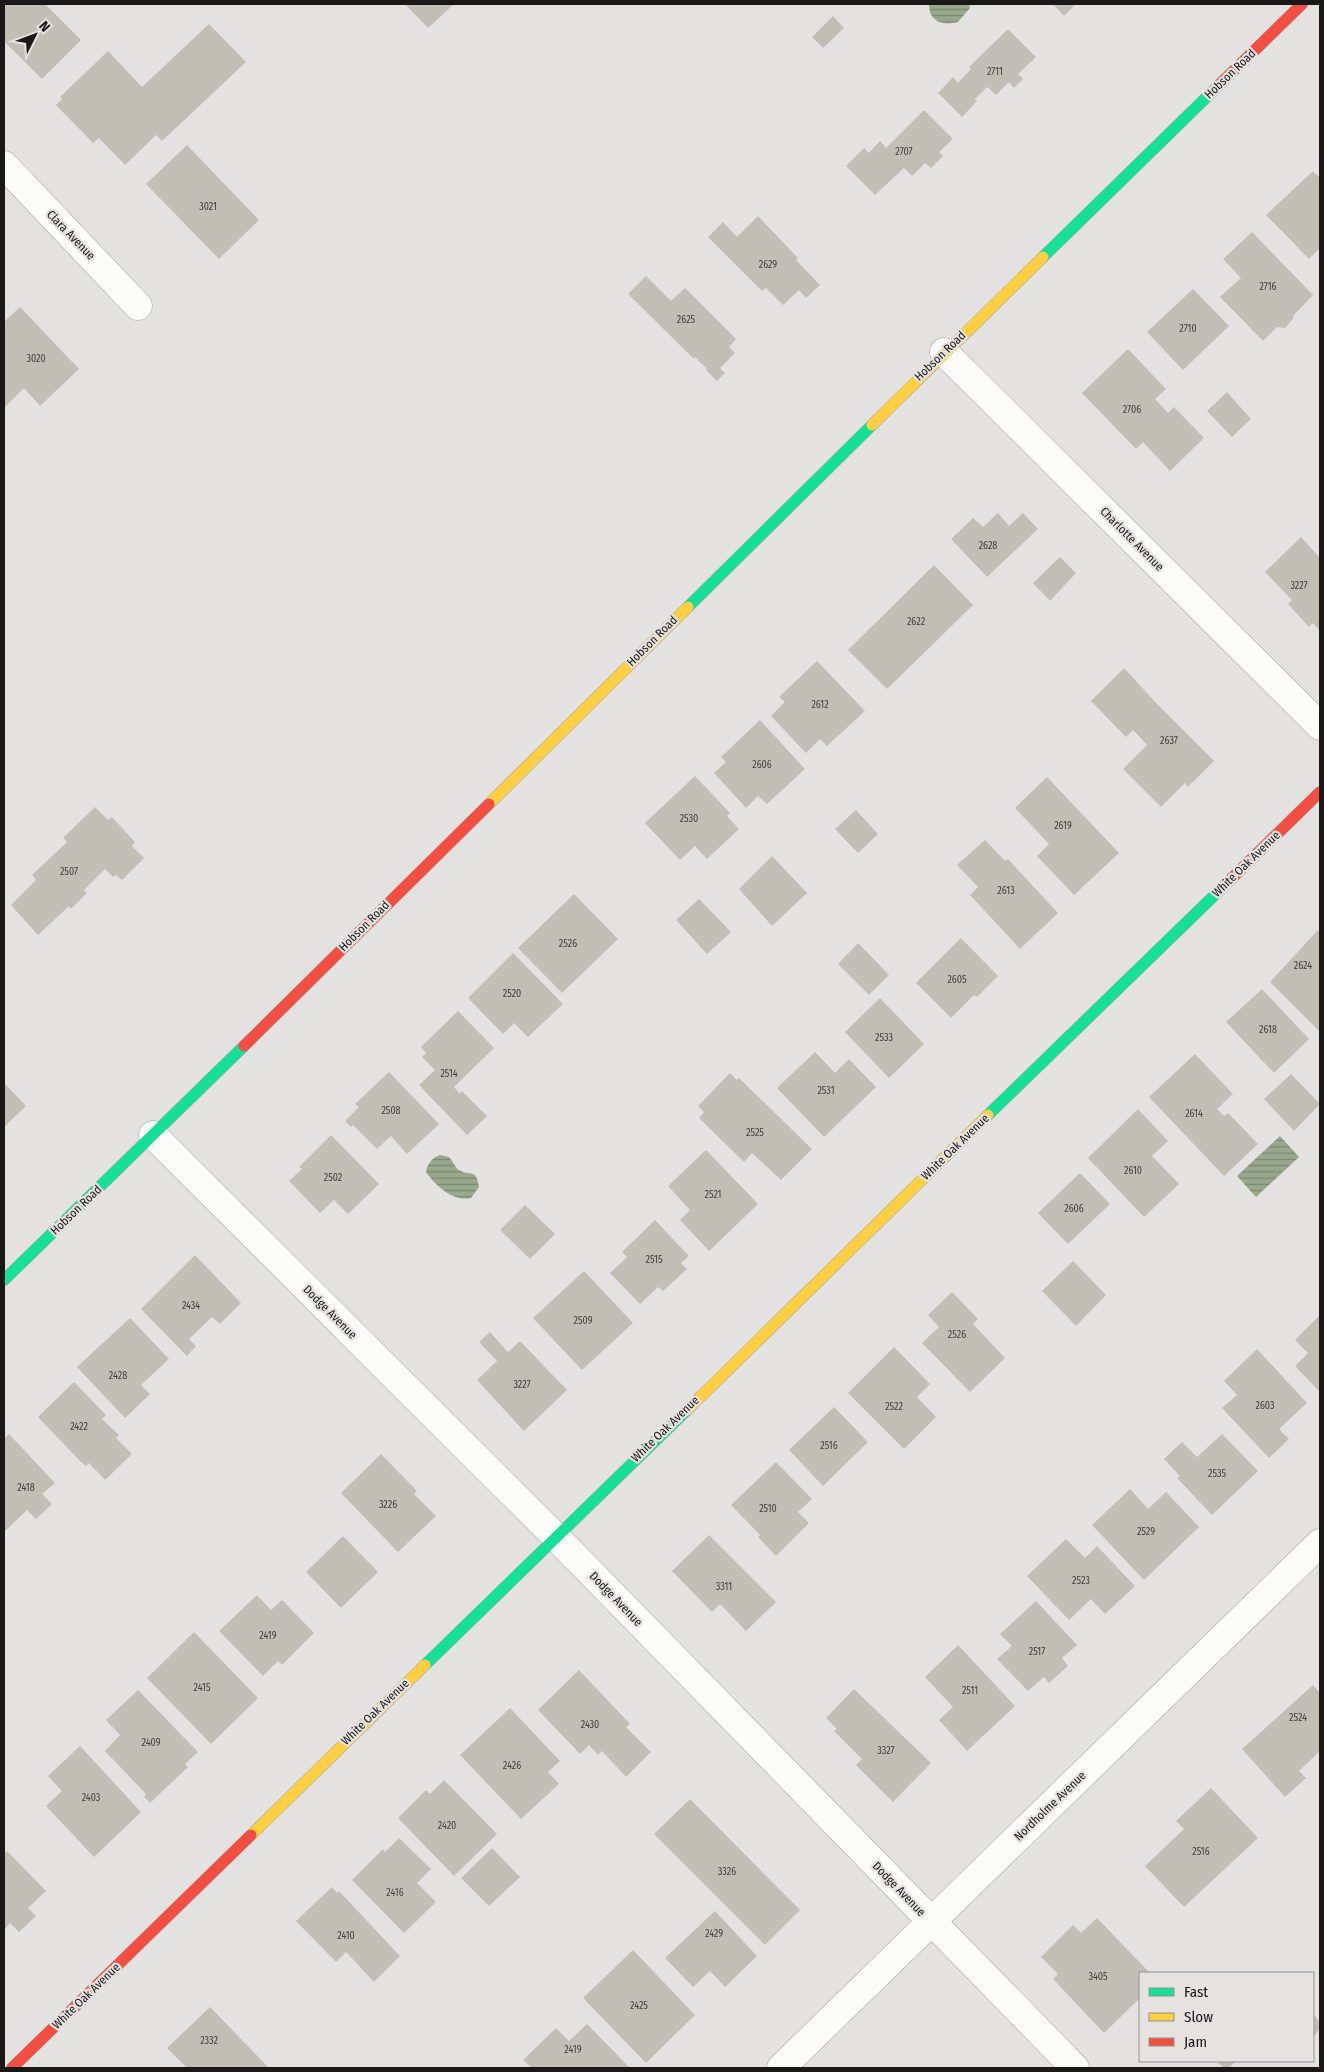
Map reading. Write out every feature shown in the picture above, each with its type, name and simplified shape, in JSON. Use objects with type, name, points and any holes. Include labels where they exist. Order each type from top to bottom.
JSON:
[{"type":"street","name":"Hobson Road","points":[[4,1280],[944,352],[1302,4]]},
{"type":"street","name":"Clara Avenue","points":[[4,165],[138,306]]},
{"type":"street","name":"Charlotte Avenue","points":[[944,352],[1320,726]]},
{"type":"street","name":"White Oak Avenue","points":[[12,2068],[555,1536],[1320,792]]},
{"type":"street","name":"Dodge Avenue","points":[[153,1135],[555,1536],[930,1922],[1075,2068]]},
{"type":"street","name":"Nordholme Avenue","points":[[781,2068],[1320,1543]]},
{"type":"shaded area","points":[[929,4],[969,4],[970,8],[958,22],[942,23],[931,15]]},
{"type":"shaded area","points":[[1280,1136],[1299,1157],[1256,1197],[1237,1176]]},
{"type":"shaded area","points":[[440,1155],[449,1157],[456,1168],[476,1177],[479,1187],[471,1198],[464,1199],[451,1195],[435,1183],[426,1172],[430,1162]]},
{"type":"building","points":[[4,4],[45,4],[81,40],[42,79],[4,41]]},
{"type":"building","points":[[405,4],[454,4],[428,28]]},
{"type":"building","points":[[1053,4],[1076,4],[1064,16]]},
{"type":"building","points":[[833,16],[844,28],[823,48],[812,37]]},
{"type":"building","points":[[209,24],[246,62],[162,141],[156,135],[125,165],[99,138],[93,143],[56,105],[62,99],[60,97],[108,51],[142,87]]},
{"type":"building","points":[[1008,29],[1036,57],[1018,74],[1023,79],[1014,88],[1009,82],[996,95],[987,87],[975,99],[977,101],[962,117],[938,93],[953,77],[958,83],[971,69],[969,67]]},
{"type":"building","points":[[924,110],[953,139],[939,152],[943,156],[931,168],[925,163],[912,176],[904,168],[875,195],[846,166],[864,148],[869,153],[880,141],[886,148]]},
{"type":"building","points":[[187,145],[259,220],[219,259],[146,184]]},
{"type":"building","points":[[1313,171],[1320,178],[1320,248],[1309,259],[1266,215]]},
{"type":"building","points":[[758,216],[798,258],[796,260],[820,285],[806,298],[799,290],[783,305],[766,288],[762,291],[708,237],[723,222],[737,237]]},
{"type":"building","points":[[1252,232],[1313,295],[1294,315],[1285,328],[1277,327],[1263,341],[1220,297],[1241,278],[1223,259]]},
{"type":"building","points":[[646,276],[671,301],[685,288],[736,339],[729,347],[735,353],[720,368],[725,373],[717,381],[695,357],[694,359],[628,294]]},
{"type":"building","points":[[1193,289],[1229,326],[1183,370],[1147,332]]},
{"type":"building","points":[[20,307],[79,369],[40,406],[24,388],[4,408],[4,322]]},
{"type":"building","points":[[1128,349],[1166,389],[1155,399],[1168,413],[1174,407],[1204,438],[1170,471],[1143,442],[1136,449],[1082,393]]},
{"type":"building","points":[[1227,392],[1251,419],[1232,437],[1207,411]]},
{"type":"building","points":[[998,513],[1009,526],[1023,513],[1038,529],[987,577],[951,539],[973,518],[983,527]]},
{"type":"building","points":[[1301,537],[1320,558],[1320,631],[1313,623],[1309,627],[1288,604],[1292,600],[1265,572]]},
{"type":"building","points":[[1060,557],[1076,573],[1050,601],[1033,583]]},
{"type":"building","points":[[934,565],[973,605],[887,689],[848,650]]},
{"type":"building","points":[[817,661],[865,711],[827,746],[820,739],[806,753],[771,716],[785,702],[779,697]]},
{"type":"building","points":[[1124,668],[1214,761],[1188,787],[1185,783],[1161,807],[1123,769],[1147,745],[1133,730],[1126,737],[1091,701]]},
{"type":"building","points":[[760,720],[805,769],[767,804],[758,796],[746,808],[714,773],[726,762],[721,757]]},
{"type":"building","points":[[695,776],[730,813],[727,816],[739,829],[707,859],[695,846],[680,860],[645,823]]},
{"type":"building","points":[[1047,777],[1119,853],[1074,895],[1037,856],[1049,844],[1015,808]]},
{"type":"building","points":[[95,807],[108,820],[112,817],[135,842],[132,846],[144,858],[122,880],[116,875],[113,877],[105,869],[84,890],[87,893],[71,909],[69,906],[38,935],[11,905],[36,880],[32,875],[67,842],[63,838]]},
{"type":"building","points":[[856,810],[878,834],[858,853],[835,829]]},
{"type":"building","points":[[985,840],[1005,861],[1008,859],[1058,913],[1020,949],[970,895],[978,887],[957,865]]},
{"type":"building","points":[[772,856],[807,893],[772,926],[739,889]]},
{"type":"building","points":[[574,894],[618,939],[562,993],[518,948]]},
{"type":"building","points":[[699,899],[731,932],[707,954],[676,920]]},
{"type":"building","points":[[1318,930],[1320,933],[1320,1032],[1270,982]]},
{"type":"building","points":[[961,938],[998,976],[977,997],[974,995],[951,1018],[916,983]]},
{"type":"building","points":[[858,943],[889,975],[869,995],[838,964]]},
{"type":"building","points":[[513,953],[563,1004],[528,1037],[514,1023],[503,1034],[468,998]]},
{"type":"building","points":[[1262,989],[1309,1039],[1274,1073],[1226,1022]]},
{"type":"building","points":[[880,998],[924,1044],[889,1078],[845,1032]]},
{"type":"building","points":[[458,1011],[494,1048],[454,1087],[460,1094],[462,1091],[487,1116],[467,1135],[419,1085],[435,1070],[422,1057],[426,1053],[421,1047]]},
{"type":"building","points":[[815,1052],[835,1073],[849,1059],[876,1087],[824,1137],[777,1088]]},
{"type":"building","points":[[1195,1054],[1233,1094],[1217,1109],[1224,1116],[1228,1113],[1258,1144],[1224,1176],[1149,1097]]},
{"type":"building","points":[[389,1072],[439,1124],[407,1154],[391,1136],[377,1149],[353,1125],[351,1127],[345,1121],[359,1107],[355,1104]]},
{"type":"building","points":[[730,1073],[737,1080],[739,1078],[812,1149],[781,1180],[752,1153],[744,1162],[699,1118],[704,1112],[698,1106]]},
{"type":"building","points":[[1291,1074],[1320,1104],[1294,1131],[1264,1099]]},
{"type":"building","points":[[4,1083],[26,1106],[4,1127]]},
{"type":"building","points":[[1138,1109],[1168,1141],[1152,1156],[1179,1184],[1144,1217],[1088,1158]]},
{"type":"building","points":[[331,1135],[379,1184],[348,1214],[334,1200],[320,1213],[289,1181],[302,1169],[299,1167]]},
{"type":"building","points":[[706,1150],[758,1204],[709,1251],[680,1220],[690,1210],[668,1186]]},
{"type":"building","points":[[1080,1173],[1110,1204],[1068,1244],[1038,1213]]},
{"type":"building","points":[[525,1205],[555,1234],[530,1259],[500,1230]]},
{"type":"building","points":[[655,1220],[689,1256],[681,1263],[687,1269],[663,1291],[658,1287],[640,1304],[610,1273],[627,1257],[622,1252]]},
{"type":"building","points":[[195,1255],[241,1303],[220,1324],[212,1317],[189,1339],[196,1346],[187,1356],[141,1309]]},
{"type":"building","points":[[1073,1261],[1106,1295],[1076,1326],[1042,1291]]},
{"type":"building","points":[[584,1271],[633,1323],[582,1370],[533,1318]]},
{"type":"building","points":[[952,1292],[978,1319],[973,1324],[1005,1358],[970,1392],[922,1343],[939,1327],[928,1315]]},
{"type":"building","points":[[1320,1315],[1320,1392],[1295,1366],[1308,1353],[1295,1340]]},
{"type":"building","points":[[130,1318],[169,1359],[141,1385],[150,1394],[125,1418],[77,1367]]},
{"type":"building","points":[[490,1332],[508,1352],[520,1341],[567,1390],[524,1431],[477,1380],[497,1361],[479,1342]]},
{"type":"building","points":[[894,1347],[930,1384],[917,1397],[936,1417],[904,1449],[848,1393]]},
{"type":"building","points":[[1257,1349],[1307,1403],[1279,1429],[1289,1439],[1269,1458],[1222,1408],[1237,1395],[1224,1381]]},
{"type":"building","points":[[74,1382],[106,1415],[102,1419],[119,1435],[116,1438],[132,1454],[105,1480],[89,1463],[86,1466],[81,1462],[38,1417]]},
{"type":"building","points":[[834,1407],[868,1442],[823,1486],[789,1450]]},
{"type":"building","points":[[9,1434],[55,1483],[42,1494],[52,1504],[36,1519],[27,1510],[4,1532],[4,1439]]},
{"type":"building","points":[[1222,1434],[1258,1471],[1212,1515],[1177,1478],[1180,1476],[1164,1459],[1182,1442],[1197,1457]]},
{"type":"building","points":[[381,1454],[417,1491],[414,1494],[436,1516],[398,1552],[341,1493]]},
{"type":"building","points":[[776,1462],[812,1499],[798,1512],[809,1523],[776,1556],[758,1537],[760,1535],[731,1505]]},
{"type":"building","points":[[1130,1489],[1148,1509],[1166,1492],[1199,1527],[1144,1580],[1092,1525]]},
{"type":"building","points":[[709,1535],[776,1602],[746,1631],[720,1604],[712,1612],[672,1571]]},
{"type":"building","points":[[343,1536],[378,1572],[341,1608],[306,1572]]},
{"type":"building","points":[[1066,1539],[1085,1558],[1097,1546],[1135,1586],[1105,1614],[1091,1599],[1069,1620],[1027,1576]]},
{"type":"building","points":[[257,1595],[271,1610],[282,1600],[314,1633],[282,1665],[278,1661],[263,1676],[219,1631]]},
{"type":"building","points":[[1036,1601],[1077,1645],[1062,1658],[1068,1666],[1049,1683],[1044,1677],[1028,1691],[997,1659],[1012,1646],[1000,1634]]},
{"type":"building","points":[[194,1632],[258,1698],[211,1744],[147,1678]]},
{"type":"building","points":[[958,1645],[1015,1706],[967,1751],[939,1720],[953,1707],[925,1677]]},
{"type":"building","points":[[579,1670],[630,1724],[626,1727],[651,1752],[626,1777],[602,1751],[598,1755],[589,1745],[580,1754],[538,1710]]},
{"type":"building","points":[[1313,1685],[1320,1693],[1320,1751],[1299,1771],[1306,1778],[1285,1797],[1242,1749]]},
{"type":"building","points":[[854,1689],[931,1763],[893,1802],[856,1765],[862,1759],[834,1731],[837,1729],[826,1718]]},
{"type":"building","points":[[138,1690],[198,1752],[185,1764],[188,1767],[150,1803],[144,1797],[146,1794],[105,1751],[120,1735],[106,1720]]},
{"type":"building","points":[[510,1708],[560,1761],[548,1772],[559,1784],[521,1819],[460,1755]]},
{"type":"building","points":[[80,1746],[141,1812],[94,1857],[46,1806],[62,1791],[48,1776]]},
{"type":"building","points":[[444,1780],[497,1834],[454,1876],[398,1818],[426,1790],[430,1794]]},
{"type":"building","points":[[1211,1788],[1258,1838],[1184,1907],[1145,1866],[1184,1829],[1176,1821]]},
{"type":"building","points":[[690,1799],[800,1910],[765,1945],[654,1834]]},
{"type":"building","points":[[399,1838],[431,1869],[417,1883],[436,1902],[404,1933],[352,1880],[383,1849],[385,1852]]},
{"type":"building","points":[[492,1848],[520,1877],[489,1906],[461,1878]]},
{"type":"building","points":[[7,1851],[46,1891],[28,1908],[36,1916],[19,1932],[10,1923],[4,1930],[4,1854]]},
{"type":"building","points":[[332,1887],[337,1893],[339,1891],[400,1956],[374,1982],[346,1952],[336,1962],[296,1921]]},
{"type":"building","points":[[715,1911],[757,1956],[725,1987],[710,1971],[693,1987],[665,1958]]},
{"type":"building","points":[[1097,1918],[1149,1972],[1139,1972],[1139,1999],[1104,2033],[1053,1979],[1058,1974],[1041,1957],[1073,1925],[1081,1933]]},
{"type":"building","points":[[633,1950],[695,2015],[646,2063],[583,1998]]},
{"type":"building","points":[[210,2007],[269,2068],[187,2068],[167,2048]]},
{"type":"building","points":[[1314,2015],[1320,2022],[1320,2029],[1314,2036]]},
{"type":"building","points":[[587,2024],[630,2068],[532,2068],[523,2060],[556,2028],[569,2041]]},
{"type":"building","points":[[1218,2062],[1235,2062],[1229,2068],[1223,2068]]},
{"type":"traffic: fast","points":[[1043,257],[1218,86]]},
{"type":"traffic: fast","points":[[688,607],[872,425]]},
{"type":"traffic: fast","points":[[988,1115],[1225,885]]},
{"type":"traffic: fast","points":[[4,1280],[244,1046]]},
{"type":"traffic: fast","points":[[425,1665],[687,1410]]},
{"type":"traffic: slow","points":[[872,425],[1043,257]]},
{"type":"traffic: slow","points":[[489,804],[688,607]]},
{"type":"traffic: slow","points":[[687,1410],[988,1115]]},
{"type":"traffic: slow","points":[[251,1835],[425,1665]]},
{"type":"traffic: jam","points":[[1218,86],[1302,4]]},
{"type":"traffic: jam","points":[[1225,885],[1320,792]]},
{"type":"traffic: jam","points":[[244,1046],[489,804]]},
{"type":"traffic: jam","points":[[12,2068],[251,1835]]}]
